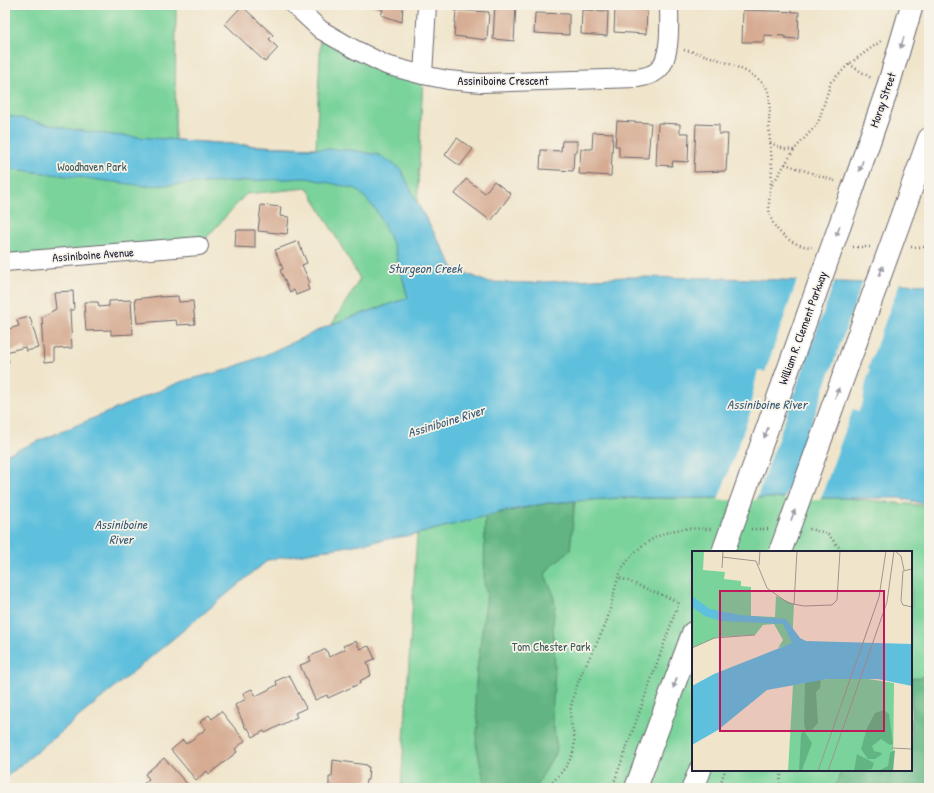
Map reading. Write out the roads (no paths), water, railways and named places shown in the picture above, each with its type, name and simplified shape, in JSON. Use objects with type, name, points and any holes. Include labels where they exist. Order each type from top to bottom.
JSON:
[{"type":"main road","name":"Moray Street","points":[[844,188],[887,90],[912,5]]},
{"type":"main road","points":[[780,551],[929,139]]},
{"type":"main road","name":"William R. Clement Parkway","points":[[723,551],[844,188]]},
{"type":"main road","points":[[636,788],[692,636]]},
{"type":"main road","points":[[693,788],[700,771]]},
{"type":"street","name":"Assiniboine Crescent","points":[[294,5],[321,30],[386,65],[448,80],[481,83],[637,78],[658,70],[667,51],[669,5]]},
{"type":"street","points":[[423,75],[427,5]]},
{"type":"street","name":"Assiniboine Avenue","points":[[5,262],[199,246]]},
{"type":"water","name":"Assiniboine River","points":[[5,115],[70,129],[113,135],[257,146],[351,150],[379,155],[401,169],[416,201],[454,268],[487,282],[530,283],[626,277],[720,278],[929,285],[929,505],[900,498],[617,498],[548,503],[501,512],[417,534],[268,560],[5,778],[5,455],[183,381],[223,371],[263,356],[332,324],[408,298],[394,246],[376,210],[357,189],[307,178],[146,186],[5,168]]},
{"type":"park label","name":"Woodhaven Park","points":[[92,167]]},
{"type":"park label","name":"Tom Chester Park","points":[[551,647]]},
{"type":"water label","name":"Sturgeon Creek","points":[[425,268]]}]
